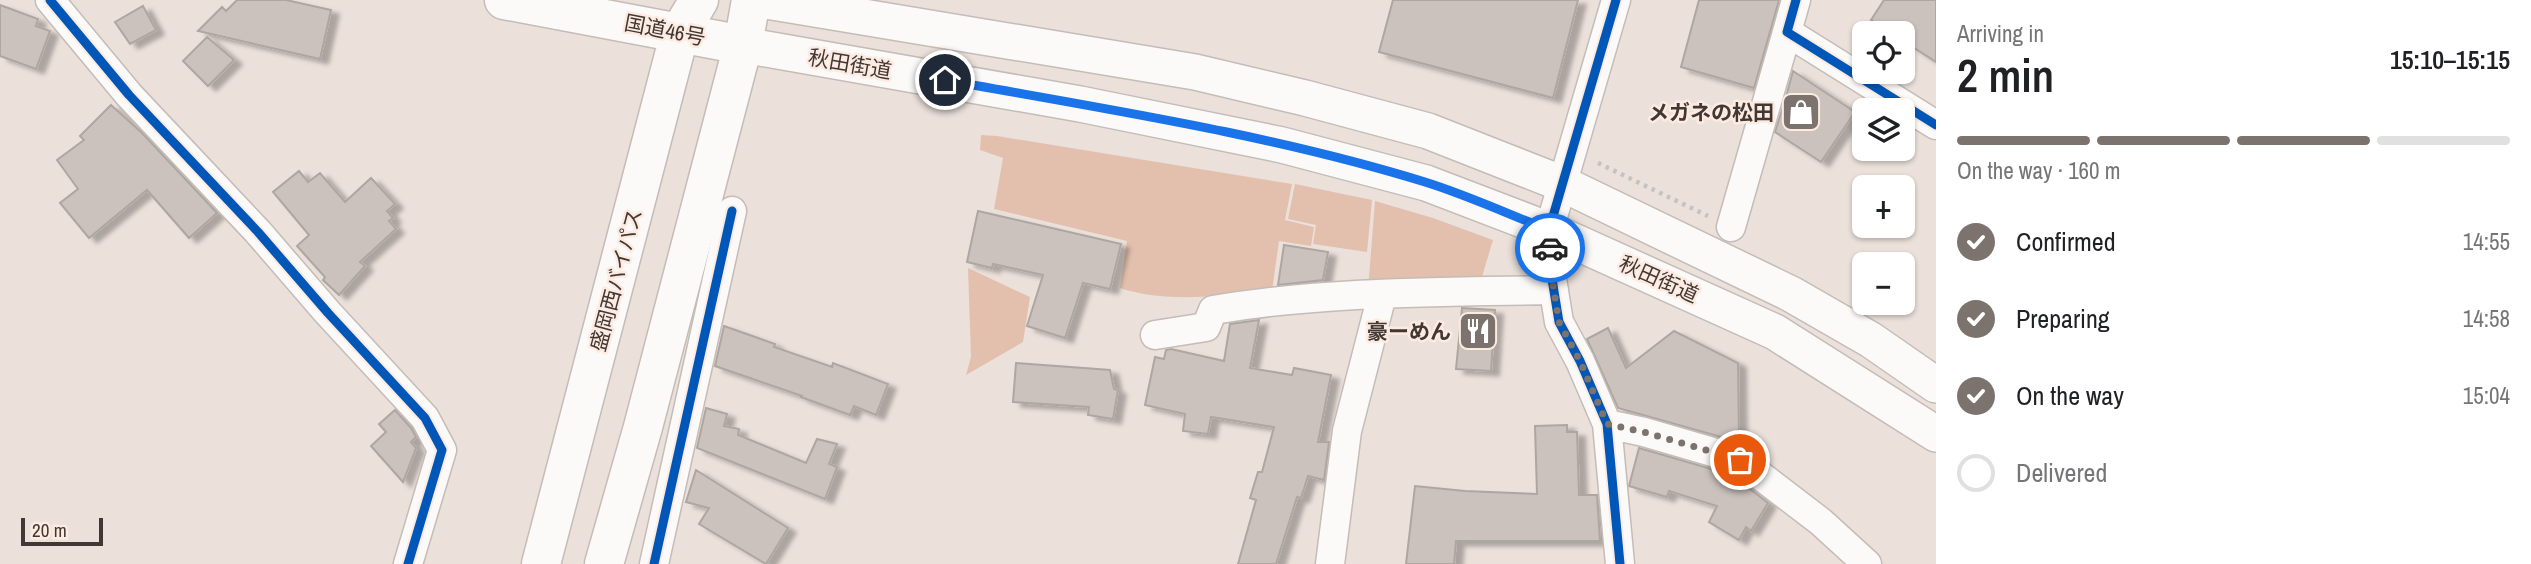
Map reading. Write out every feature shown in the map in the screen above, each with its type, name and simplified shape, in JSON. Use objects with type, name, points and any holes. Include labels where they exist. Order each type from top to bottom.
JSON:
[{"type":"highway","name":"国道46号","points":[[504,0],[743,45]]},
{"type":"highway","name":"盛岡西バイパス","points":[[541,564],[680,32],[699,0]]},
{"type":"highway","points":[[604,564],[647,414],[743,45],[751,0]]},
{"type":"main road","name":"秋田街道","points":[[761,0],[1208,75],[1428,131],[1563,184],[1791,293],[1871,340],[1936,385]]},
{"type":"main road","name":"秋田街道","points":[[743,45],[1080,104],[1282,145],[1426,183],[1549,230],[1774,332],[1936,434]]},
{"type":"street","points":[[50,0],[129,95],[258,232],[425,418],[442,450],[408,564]]},
{"type":"street","points":[[1616,0],[1549,230],[1559,322],[1580,361],[1607,424],[1620,564]]},
{"type":"street","points":[[1731,228],[1796,0]]},
{"type":"street","points":[[1787,32],[1936,125]]},
{"type":"street","points":[[654,564],[732,211]]},
{"type":"street","points":[[1155,335],[1206,327],[1213,310],[1266,301],[1430,292],[1554,290]]},
{"type":"street","points":[[1330,564],[1348,431],[1382,295]]},
{"type":"street","points":[[1607,424],[1740,460],[1821,522],[1867,564]]},
{"type":"shaded area","points":[[981,135],[1292,184],[1285,220],[1314,227],[1311,246],[1279,241],[1272,291],[1176,297],[1120,288],[1127,241],[994,209],[1003,158],[980,150]]},
{"type":"shaded area","points":[[1295,184],[1372,200],[1367,252],[1313,244],[1316,225],[1288,219]]},
{"type":"shaded area","points":[[1375,201],[1493,240],[1481,280],[1368,290]]},
{"type":"shaded area","points":[[968,268],[1030,297],[1023,342],[966,375],[971,357]]},
{"type":"building","points":[[237,0],[286,0],[331,10],[320,59],[198,31],[222,7],[226,11]]},
{"type":"building","points":[[1393,0],[1578,0],[1553,98],[1379,52]]},
{"type":"building","points":[[1699,0],[1779,0],[1754,88],[1681,67]]},
{"type":"building","points":[[1884,0],[1936,0],[1936,62],[1915,48],[1915,21],[1871,20]]},
{"type":"building","points":[[0,5],[38,19],[36,26],[50,31],[36,69],[0,56]]},
{"type":"building","points":[[143,6],[156,30],[130,44],[115,22]]},
{"type":"building","points":[[207,37],[234,60],[208,86],[183,61]]},
{"type":"building","points":[[1793,71],[1852,110],[1852,116],[1821,162],[1775,132],[1783,107],[1789,98],[1786,97]]},
{"type":"building","points":[[111,105],[142,133],[217,213],[189,238],[147,190],[89,238],[60,203],[78,189],[57,160],[84,140],[80,136]]},
{"type":"building","points":[[299,171],[308,182],[320,173],[345,202],[371,178],[395,204],[387,211],[393,218],[389,221],[396,229],[360,262],[365,266],[339,295],[323,280],[325,277],[297,246],[309,235],[273,192]]},
{"type":"building","points":[[978,211],[1121,244],[1110,289],[1083,283],[1065,338],[1027,326],[1043,275],[993,264],[992,268],[967,262]]},
{"type":"building","points":[[1284,245],[1328,252],[1323,280],[1278,285]]},
{"type":"building","points":[[1462,308],[1495,310],[1491,371],[1456,369]]},
{"type":"building","points":[[1259,320],[1250,368],[1292,375],[1294,368],[1331,375],[1318,442],[1329,442],[1324,480],[1308,476],[1301,498],[1297,497],[1276,564],[1238,564],[1256,500],[1250,498],[1258,472],[1262,472],[1274,427],[1211,417],[1208,434],[1183,431],[1185,414],[1145,405],[1155,357],[1164,359],[1166,350],[1171,349],[1224,361],[1230,324]]},
{"type":"building","points":[[724,326],[775,344],[774,347],[832,367],[833,363],[888,384],[876,415],[854,406],[850,415],[715,366]]},
{"type":"building","points":[[1608,328],[1626,368],[1674,331],[1738,363],[1739,442],[1618,408],[1587,339]]},
{"type":"building","points":[[1016,363],[1110,370],[1114,389],[1118,390],[1113,419],[1088,415],[1089,407],[1013,402]]},
{"type":"building","points":[[706,408],[727,414],[724,426],[739,429],[738,435],[806,463],[817,439],[837,444],[829,464],[837,467],[825,499],[697,448]]},
{"type":"building","points":[[395,410],[416,437],[411,442],[416,448],[403,482],[371,446],[386,432],[379,424]]},
{"type":"building","points":[[1567,425],[1567,432],[1577,432],[1579,495],[1597,495],[1600,541],[1456,541],[1454,564],[1406,564],[1415,486],[1537,494],[1535,426]]},
{"type":"building","points":[[1639,448],[1732,475],[1768,503],[1751,531],[1746,527],[1739,540],[1709,522],[1717,506],[1669,491],[1667,497],[1629,486]]},
{"type":"building","points":[[696,470],[788,528],[766,564],[699,524],[709,508],[686,502]]},
{"type":"cycle path","points":[[50,0],[129,95],[258,232],[425,418],[442,450],[408,564]]},
{"type":"cycle path","points":[[1616,0],[1549,230],[1552,279],[1559,322],[1580,361],[1607,424],[1620,564]]},
{"type":"cycle path","points":[[1796,0],[1787,32],[1936,125]]},
{"type":"cycle path","points":[[654,564],[732,211]]},
{"type":"way so far","points":[[1550,248],[1559,322],[1580,361],[1607,424],[1740,460]]},
{"type":"place","name":"メガネの松田","points":[[1801,112]]},
{"type":"place","name":"豪ーめん","points":[[1478,331]]},
{"type":"route","points":[[945,80],[1282,145],[1426,183],[1549,230],[1550,248]]}]
